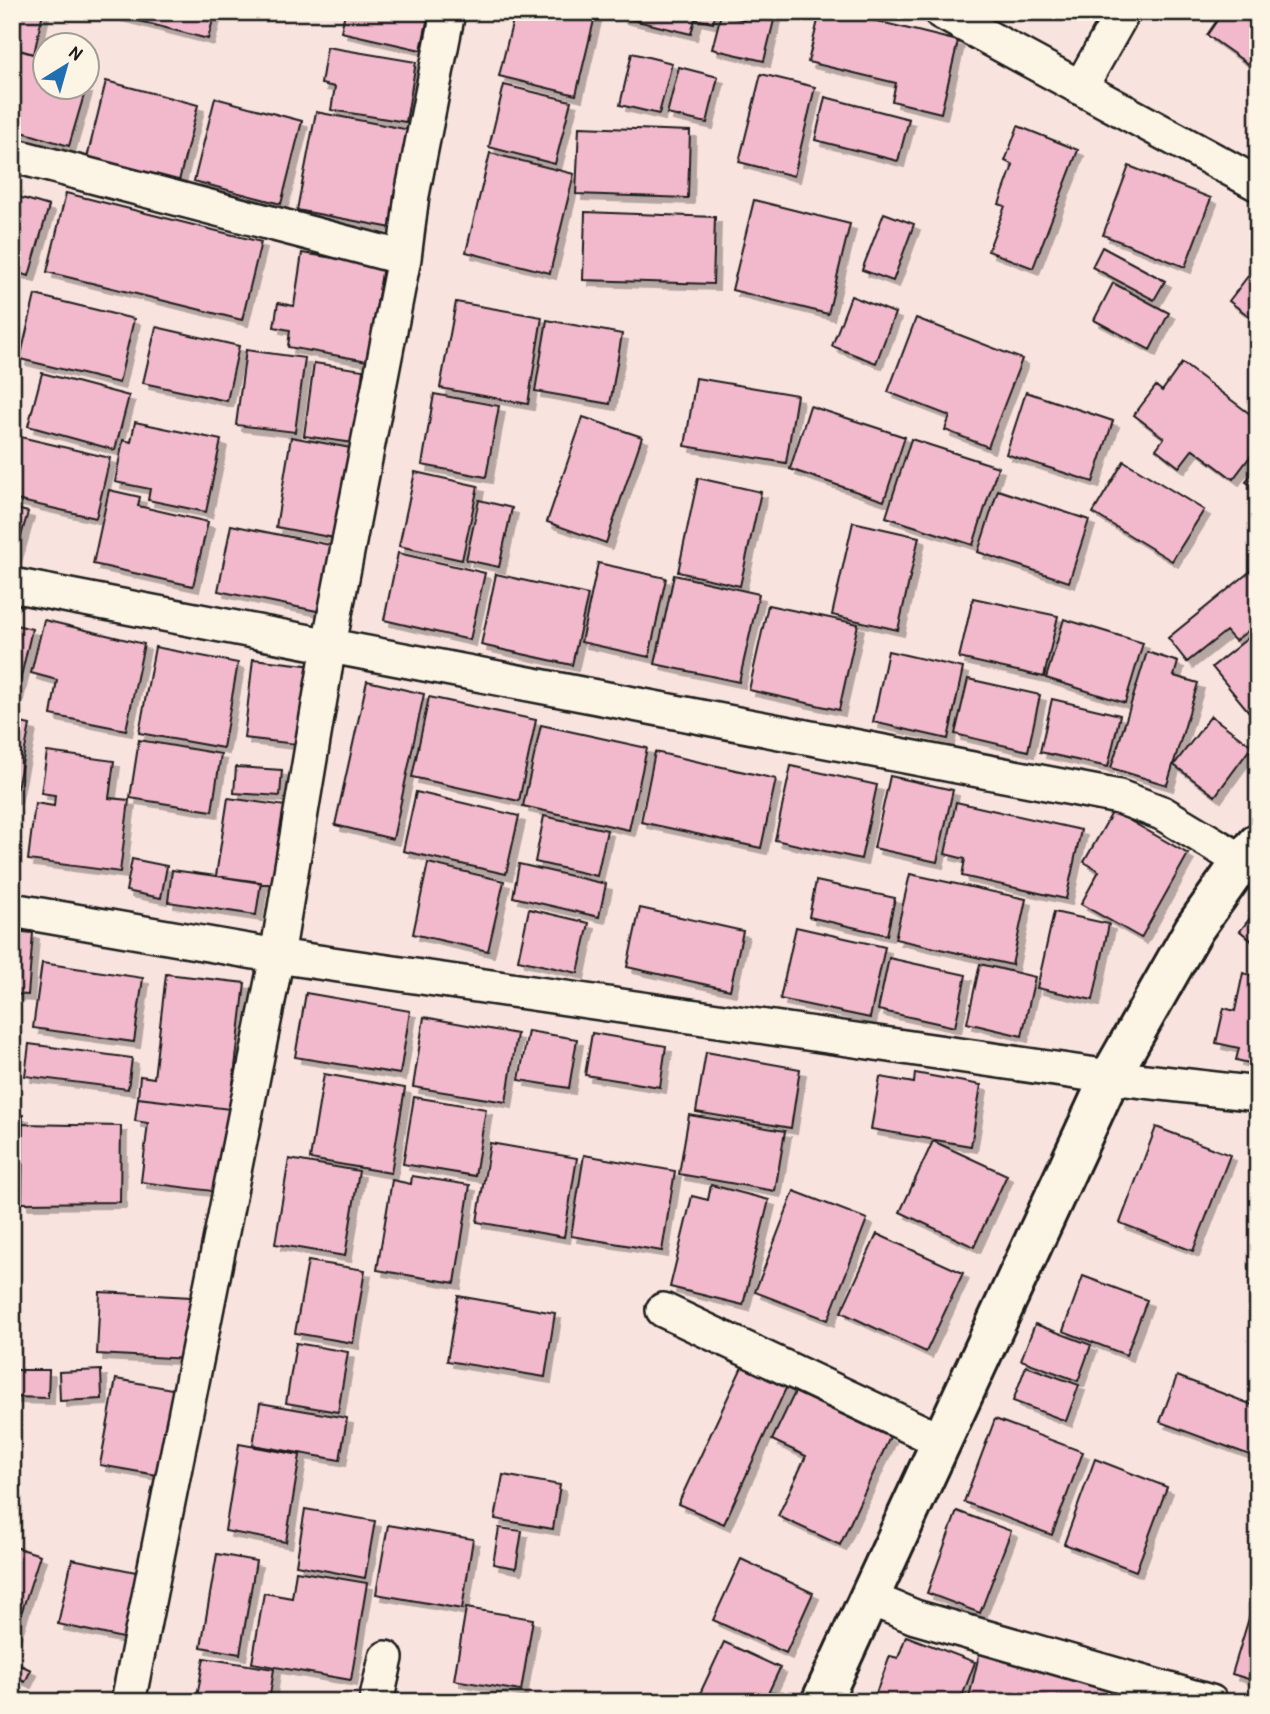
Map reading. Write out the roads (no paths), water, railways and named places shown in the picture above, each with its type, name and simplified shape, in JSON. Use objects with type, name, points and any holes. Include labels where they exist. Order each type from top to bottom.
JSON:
[{"type":"main road","points":[[821,1702],[1110,1077],[1194,929],[1250,852]]},
{"type":"street","points":[[128,1702],[277,957],[329,645],[404,258],[412,195],[448,12]]},
{"type":"street","points":[[941,12],[1258,184]]},
{"type":"street","points":[[1080,88],[1123,12]]},
{"type":"street","points":[[12,155],[404,258]]},
{"type":"street","points":[[12,585],[1119,797],[1250,852]]},
{"type":"street","points":[[12,909],[277,957],[1110,1077],[1258,1094]]},
{"type":"street","points":[[663,1310],[941,1441]]},
{"type":"street","points":[[869,1598],[915,1617],[1211,1702]]},
{"type":"street","points":[[376,1702],[386,1658]]}]
